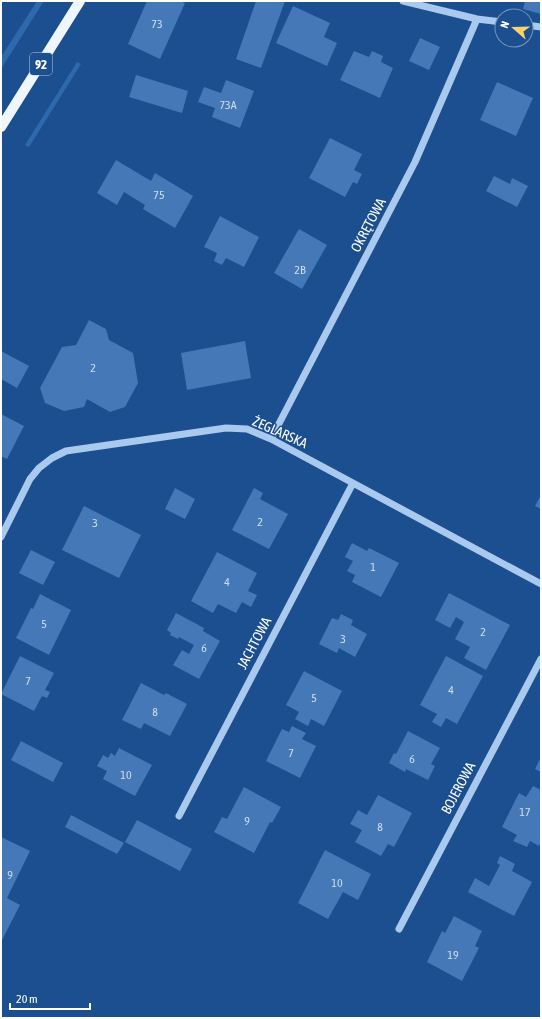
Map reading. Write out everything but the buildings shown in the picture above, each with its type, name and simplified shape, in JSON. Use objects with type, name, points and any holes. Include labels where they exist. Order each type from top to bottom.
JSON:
[{"type":"main road","name":"92","points":[[1,127],[80,1]]},
{"type":"street","points":[[403,1],[477,19],[494,21]]},
{"type":"street","name":"OKRĘTOWA","points":[[271,439],[415,162],[477,19]]},
{"type":"street","name":"ŻEGLARSKA","points":[[1,537],[30,479],[39,468],[52,458],[66,451],[226,428],[247,429],[271,439],[353,482],[541,584]]},
{"type":"street","name":"JACHTOWA","points":[[179,816],[353,482]]},
{"type":"street","name":"BOJEROWA","points":[[399,928],[541,659]]},
{"type":"shaded area","points":[[37,1],[44,1],[1,69],[1,57]]},
{"type":"shaded area","points":[[77,62],[81,64],[29,147],[25,145]]}]
